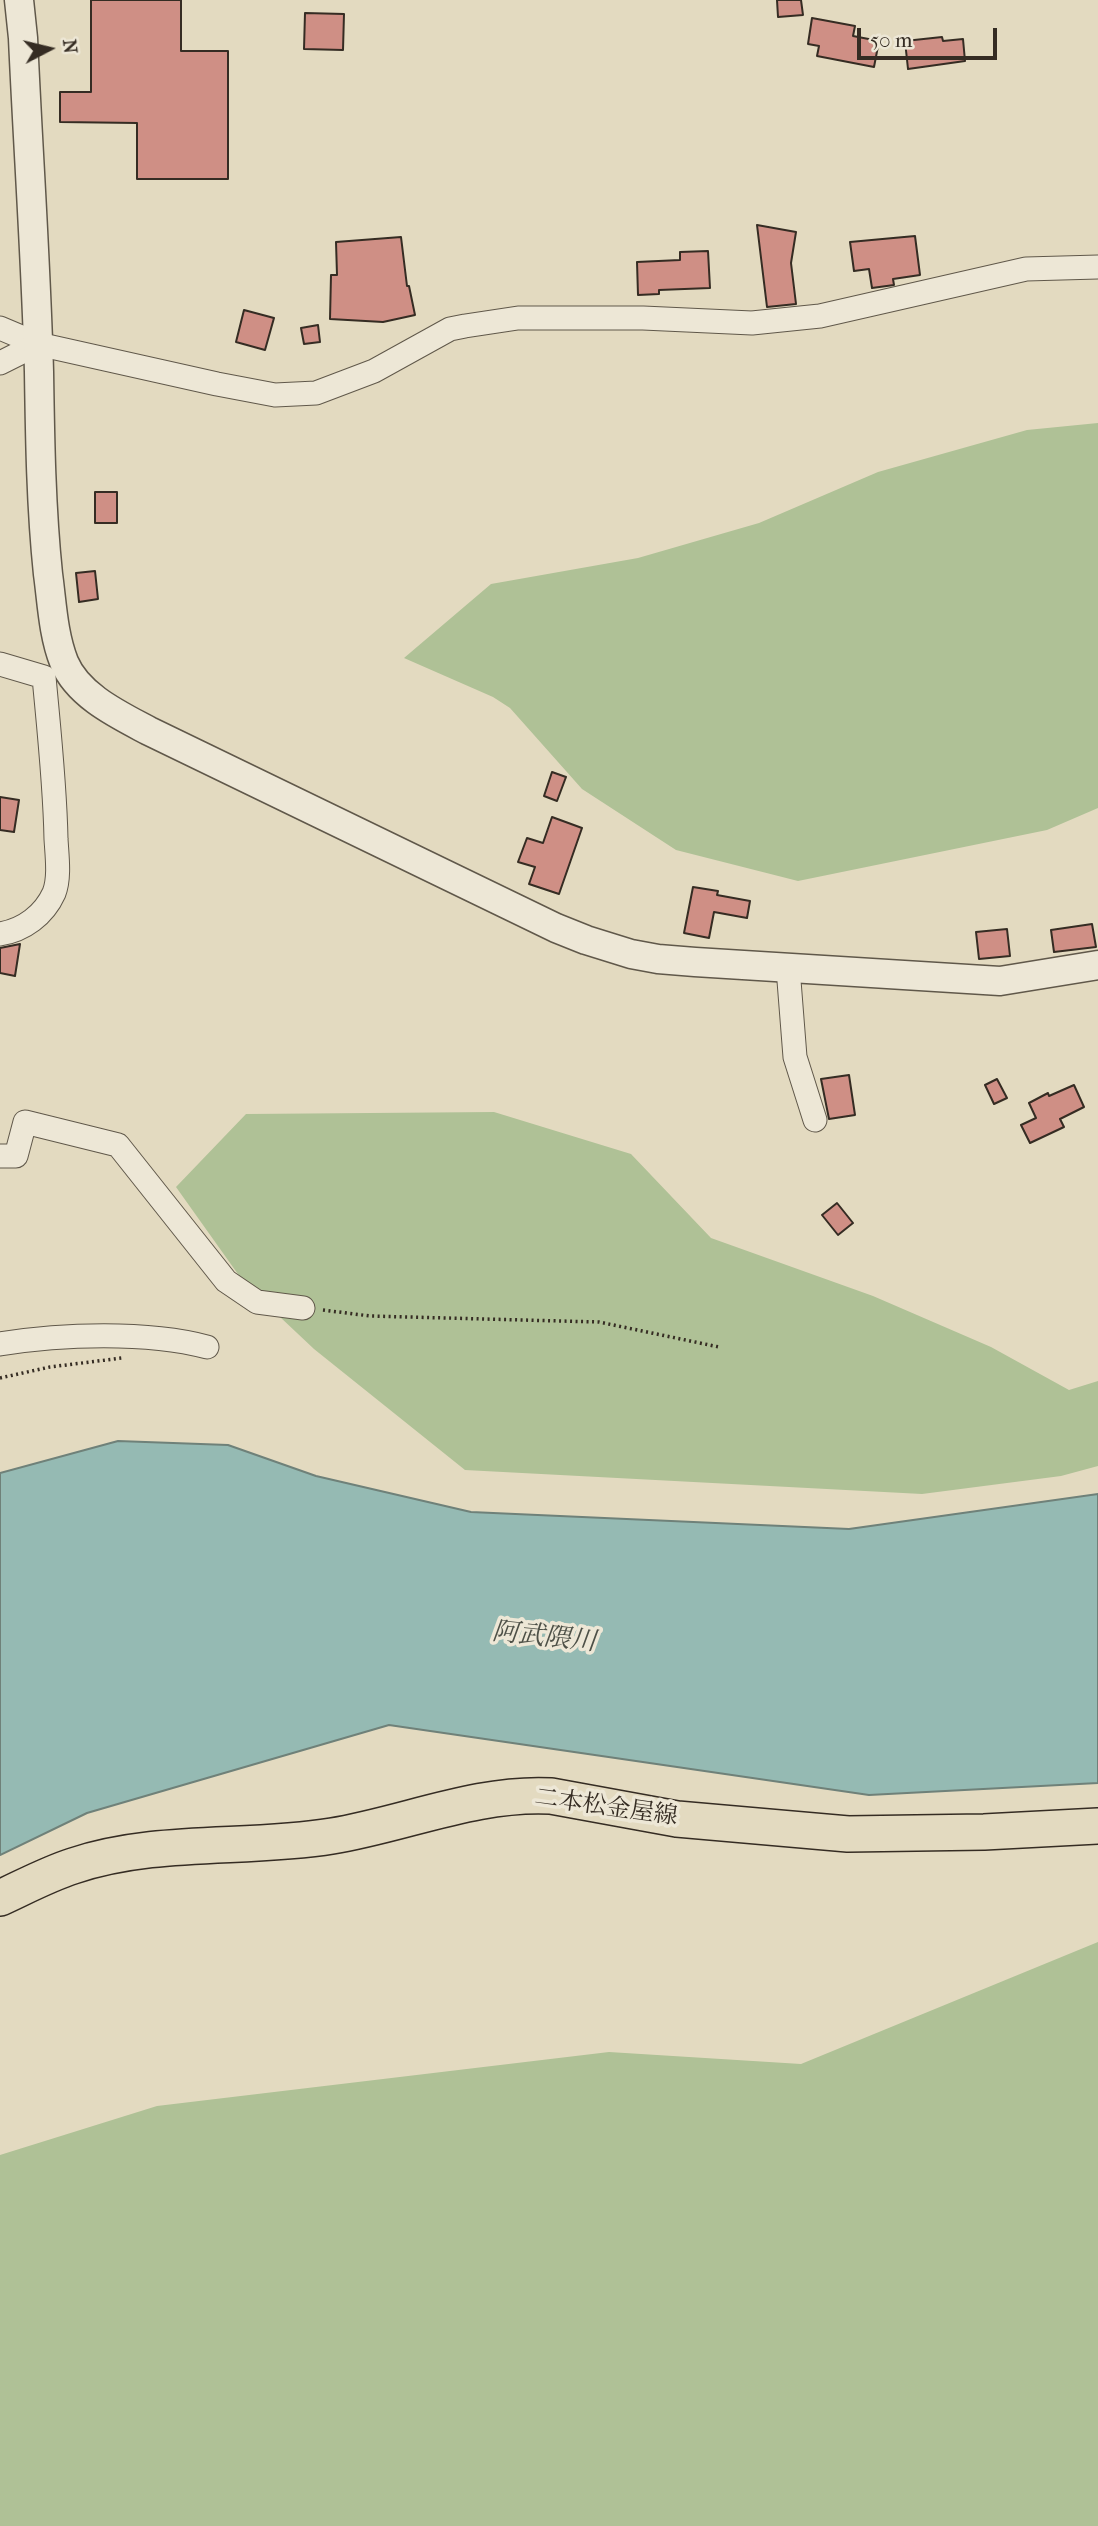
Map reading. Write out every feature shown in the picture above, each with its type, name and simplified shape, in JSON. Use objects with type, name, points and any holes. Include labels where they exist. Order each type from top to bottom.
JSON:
[{"type":"main road","name":"二本松金屋線","points":[[0,1898],[72,1866],[103,1858],[165,1848],[322,1838],[479,1801],[533,1795],[677,1819],[848,1834],[997,1832],[1098,1826]]},
{"type":"street","points":[[0,934],[33,921],[46,909],[55,890],[57,868],[55,630],[44,531],[38,344],[19,0]]},
{"type":"street","points":[[0,328],[38,344],[275,395],[316,393],[374,371],[450,329],[465,326],[518,318],[643,318],[752,323],[806,318],[1026,269],[1098,267]]},
{"type":"street","points":[[0,363],[38,344]]},
{"type":"street","points":[[0,664],[55,671],[123,717],[459,882],[586,940],[658,959],[1000,981],[1098,965]]},
{"type":"street","points":[[788,968],[795,1057],[815,1120]]},
{"type":"street","points":[[0,1156],[16,1156],[25,1122],[118,1145],[226,1281],[257,1302],[303,1308]]},
{"type":"street","points":[[0,1344],[67,1336],[187,1342],[207,1347]]},
{"type":"path","points":[[303,1308],[370,1316],[599,1322],[719,1347]]},
{"type":"path","points":[[0,1378],[50,1367],[131,1357]]},
{"type":"green space","points":[[1098,423],[1098,808],[1047,830],[798,881],[676,850],[582,789],[510,708],[493,697],[404,658],[491,584],[638,558],[759,523],[878,472],[1027,430]]},
{"type":"green space","points":[[494,1112],[631,1154],[711,1238],[873,1296],[991,1347],[1069,1390],[1098,1381],[1098,1466],[1061,1476],[922,1494],[465,1470],[314,1349],[245,1284],[176,1187],[246,1114]]},
{"type":"green space","points":[[1098,1942],[1098,2526],[0,2526],[0,2155],[157,2106],[609,2052],[801,2064]]},
{"type":"water","name":"阿武隈川","points":[[118,1441],[228,1445],[316,1476],[471,1512],[849,1529],[1098,1494],[1098,1783],[869,1795],[389,1725],[87,1813],[0,1855],[0,1473]]},
{"type":"building","points":[[91,0],[181,0],[181,51],[228,51],[228,179],[137,179],[137,123],[60,122],[60,92],[91,92]]},
{"type":"building","points":[[777,0],[801,0],[803,15],[778,17]]},
{"type":"building","points":[[305,13],[344,14],[343,50],[304,49]]},
{"type":"building","points":[[812,18],[855,26],[853,36],[879,41],[874,67],[817,56],[819,46],[808,44]]},
{"type":"building","points":[[942,37],[943,41],[963,39],[965,61],[908,69],[905,41]]},
{"type":"building","points":[[757,225],[796,232],[791,263],[796,304],[767,307]]},
{"type":"building","points":[[915,236],[920,275],[893,279],[894,285],[872,288],[869,269],[854,271],[850,242]]},
{"type":"building","points":[[401,237],[407,286],[415,315],[383,322],[330,319],[331,275],[337,275],[336,242]]},
{"type":"building","points":[[708,251],[710,288],[659,290],[659,294],[638,295],[637,262],[680,260],[680,252]]},
{"type":"building","points":[[244,310],[274,318],[265,350],[236,342]]},
{"type":"building","points":[[318,325],[320,342],[304,344],[301,328]]},
{"type":"building","points":[[95,492],[117,492],[117,523],[95,523]]},
{"type":"building","points":[[95,571],[98,599],[79,602],[76,573]]},
{"type":"building","points":[[552,772],[566,777],[557,801],[544,796]]},
{"type":"building","points":[[0,797],[19,800],[14,832],[0,830]]},
{"type":"building","points":[[552,817],[582,828],[559,894],[529,884],[535,867],[518,862],[527,838],[543,843]]},
{"type":"building","points":[[693,887],[750,901],[747,918],[714,912],[709,938],[684,933]]},
{"type":"building","points":[[1092,924],[1096,947],[1054,952],[1051,930]]},
{"type":"building","points":[[1007,929],[1010,956],[979,959],[976,932]]},
{"type":"building","points":[[20,944],[15,976],[0,973],[0,948]]},
{"type":"building","points":[[849,1075],[855,1115],[829,1119],[821,1079]]},
{"type":"building","points":[[997,1079],[1007,1098],[994,1104],[985,1085]]},
{"type":"building","points":[[1074,1085],[1084,1107],[1060,1119],[1064,1127],[1030,1143],[1021,1125],[1036,1118],[1029,1103],[1048,1093],[1049,1096]]},
{"type":"building","points":[[837,1203],[853,1223],[838,1235],[822,1215]]}]
